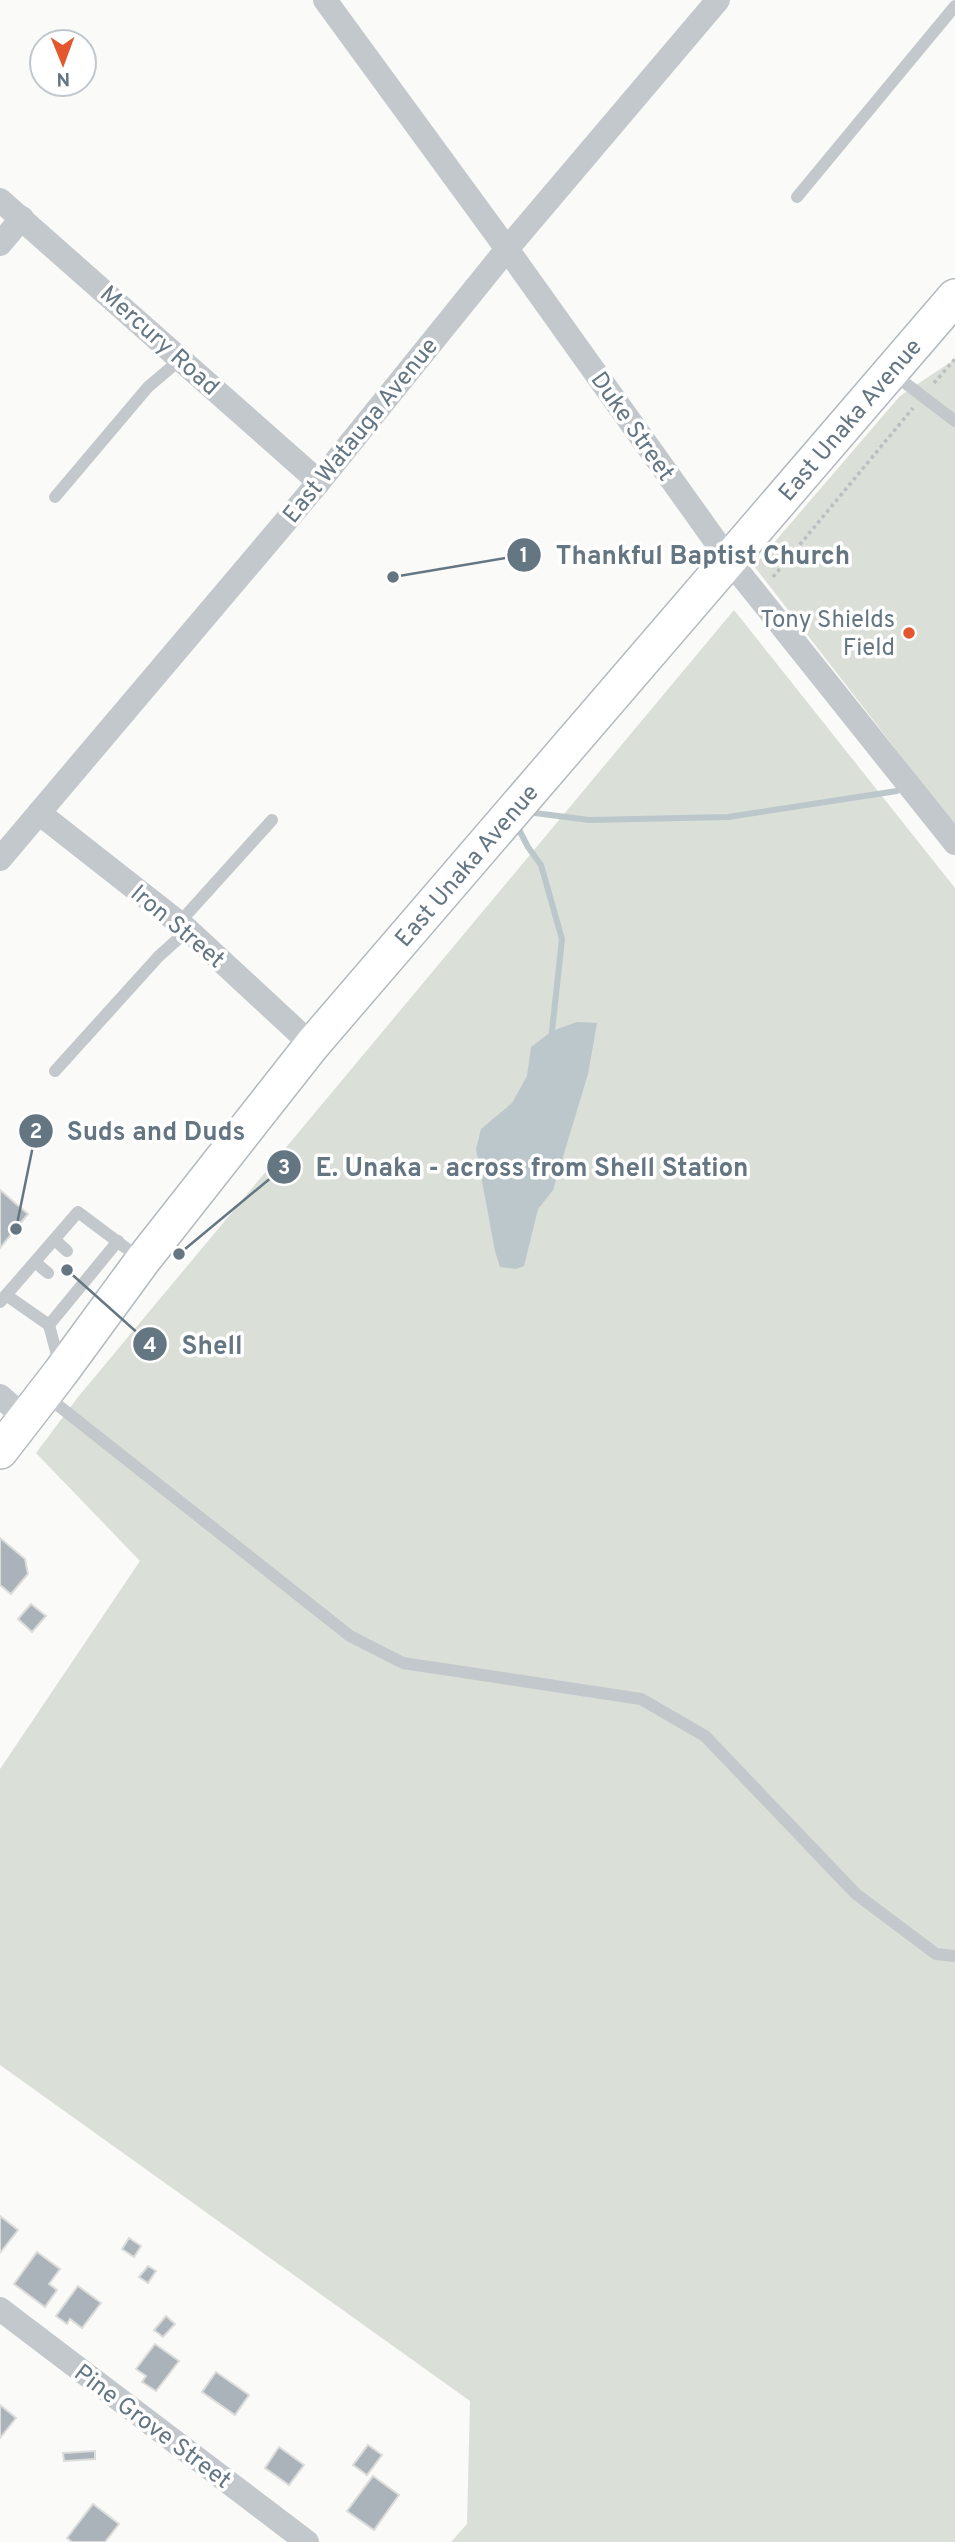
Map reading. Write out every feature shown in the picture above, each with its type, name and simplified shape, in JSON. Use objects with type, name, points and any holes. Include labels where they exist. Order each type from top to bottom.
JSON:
[{"type":"main road","name":"East Unaka Avenue","points":[[0,1451],[44,1395],[130,1251],[312,1045],[955,297]]},
{"type":"street","name":"Duke Street","points":[[325,0],[729,560],[955,843]]},
{"type":"street","name":"East Watauga Avenue","points":[[0,859],[319,482],[507,249],[718,0]]},
{"type":"street","name":"Mercury Road","points":[[0,200],[319,482]]},
{"type":"street","points":[[0,244],[22,218]]},
{"type":"street","name":"Iron Street","points":[[39,813],[183,927],[312,1045]]},
{"type":"street","points":[[0,1396],[44,1395]]},
{"type":"street","name":"Pine Grove Street","points":[[0,2309],[307,2542]]},
{"type":"lane","points":[[797,197],[955,6]]},
{"type":"lane","points":[[55,497],[148,387],[181,359]]},
{"type":"lane","points":[[891,372],[921,398],[955,421]]},
{"type":"lane","points":[[55,1071],[159,956],[272,820]]},
{"type":"lane","points":[[49,1325],[3,1299],[78,1212],[130,1251],[89,1270],[49,1325],[44,1395],[350,1636],[403,1663],[641,1699],[705,1736],[856,1894],[936,1954],[955,1956]]},
{"type":"lane","points":[[55,1240],[67,1251]]},
{"type":"lane","points":[[36,1262],[48,1273]]},
{"type":"path","points":[[769,585],[775,573],[955,359]]},
{"type":"shaded area","points":[[955,359],[955,826],[754,566],[900,396]]},
{"type":"shaded area","points":[[734,610],[955,888],[955,2542],[451,2542],[467,2524],[470,2401],[0,2065],[0,1769],[140,1561],[36,1453],[78,1397]]},
{"type":"shaded area","points":[[577,1022],[597,1023],[588,1074],[553,1190],[538,1209],[524,1266],[516,1269],[500,1267],[476,1149],[481,1129],[512,1103],[527,1076],[531,1047],[552,1031]]},
{"type":"building","points":[[0,1190],[28,1214],[0,1248]]},
{"type":"building","points":[[0,1538],[25,1559],[28,1574],[11,1594],[0,1585]]},
{"type":"building","points":[[31,1604],[46,1616],[32,1632],[18,1619]]},
{"type":"building","points":[[0,2216],[18,2230],[0,2253]]},
{"type":"building","points":[[129,2238],[141,2246],[134,2257],[122,2249]]},
{"type":"building","points":[[37,2252],[60,2269],[49,2284],[57,2290],[45,2307],[14,2284]]},
{"type":"building","points":[[148,2266],[156,2271],[148,2283],[139,2277]]},
{"type":"building","points":[[78,2286],[101,2303],[82,2328],[70,2319],[67,2324],[56,2316]]},
{"type":"building","points":[[166,2316],[175,2324],[163,2337],[154,2330]]},
{"type":"building","points":[[155,2344],[179,2361],[156,2391],[142,2382],[146,2376],[136,2369]]},
{"type":"building","points":[[216,2372],[249,2395],[235,2415],[202,2392]]},
{"type":"building","points":[[0,2405],[16,2418],[0,2438]]},
{"type":"building","points":[[368,2445],[382,2455],[367,2475],[353,2465]]},
{"type":"building","points":[[279,2447],[304,2465],[289,2485],[265,2468]]},
{"type":"building","points":[[95,2451],[95,2459],[64,2461],[63,2453]]},
{"type":"building","points":[[373,2476],[399,2495],[374,2530],[347,2511]]},
{"type":"building","points":[[93,2504],[119,2524],[105,2542],[72,2542],[67,2538]]},
{"type":"waterway","points":[[527,812],[589,820],[728,817],[897,791]]},
{"type":"waterway","points":[[516,824],[541,865],[562,939],[552,1031]]},
{"type":"place","name":"Thankful Baptist Church","points":[[393,577]]},
{"type":"place","name":"Tony Shields Field","points":[[909,633]]},
{"type":"place","name":"Suds and Duds","points":[[16,1229]]},
{"type":"place","name":"E. Unaka - across from Shell Station","points":[[179,1254]]},
{"type":"place","name":"Shell","points":[[67,1270]]}]
